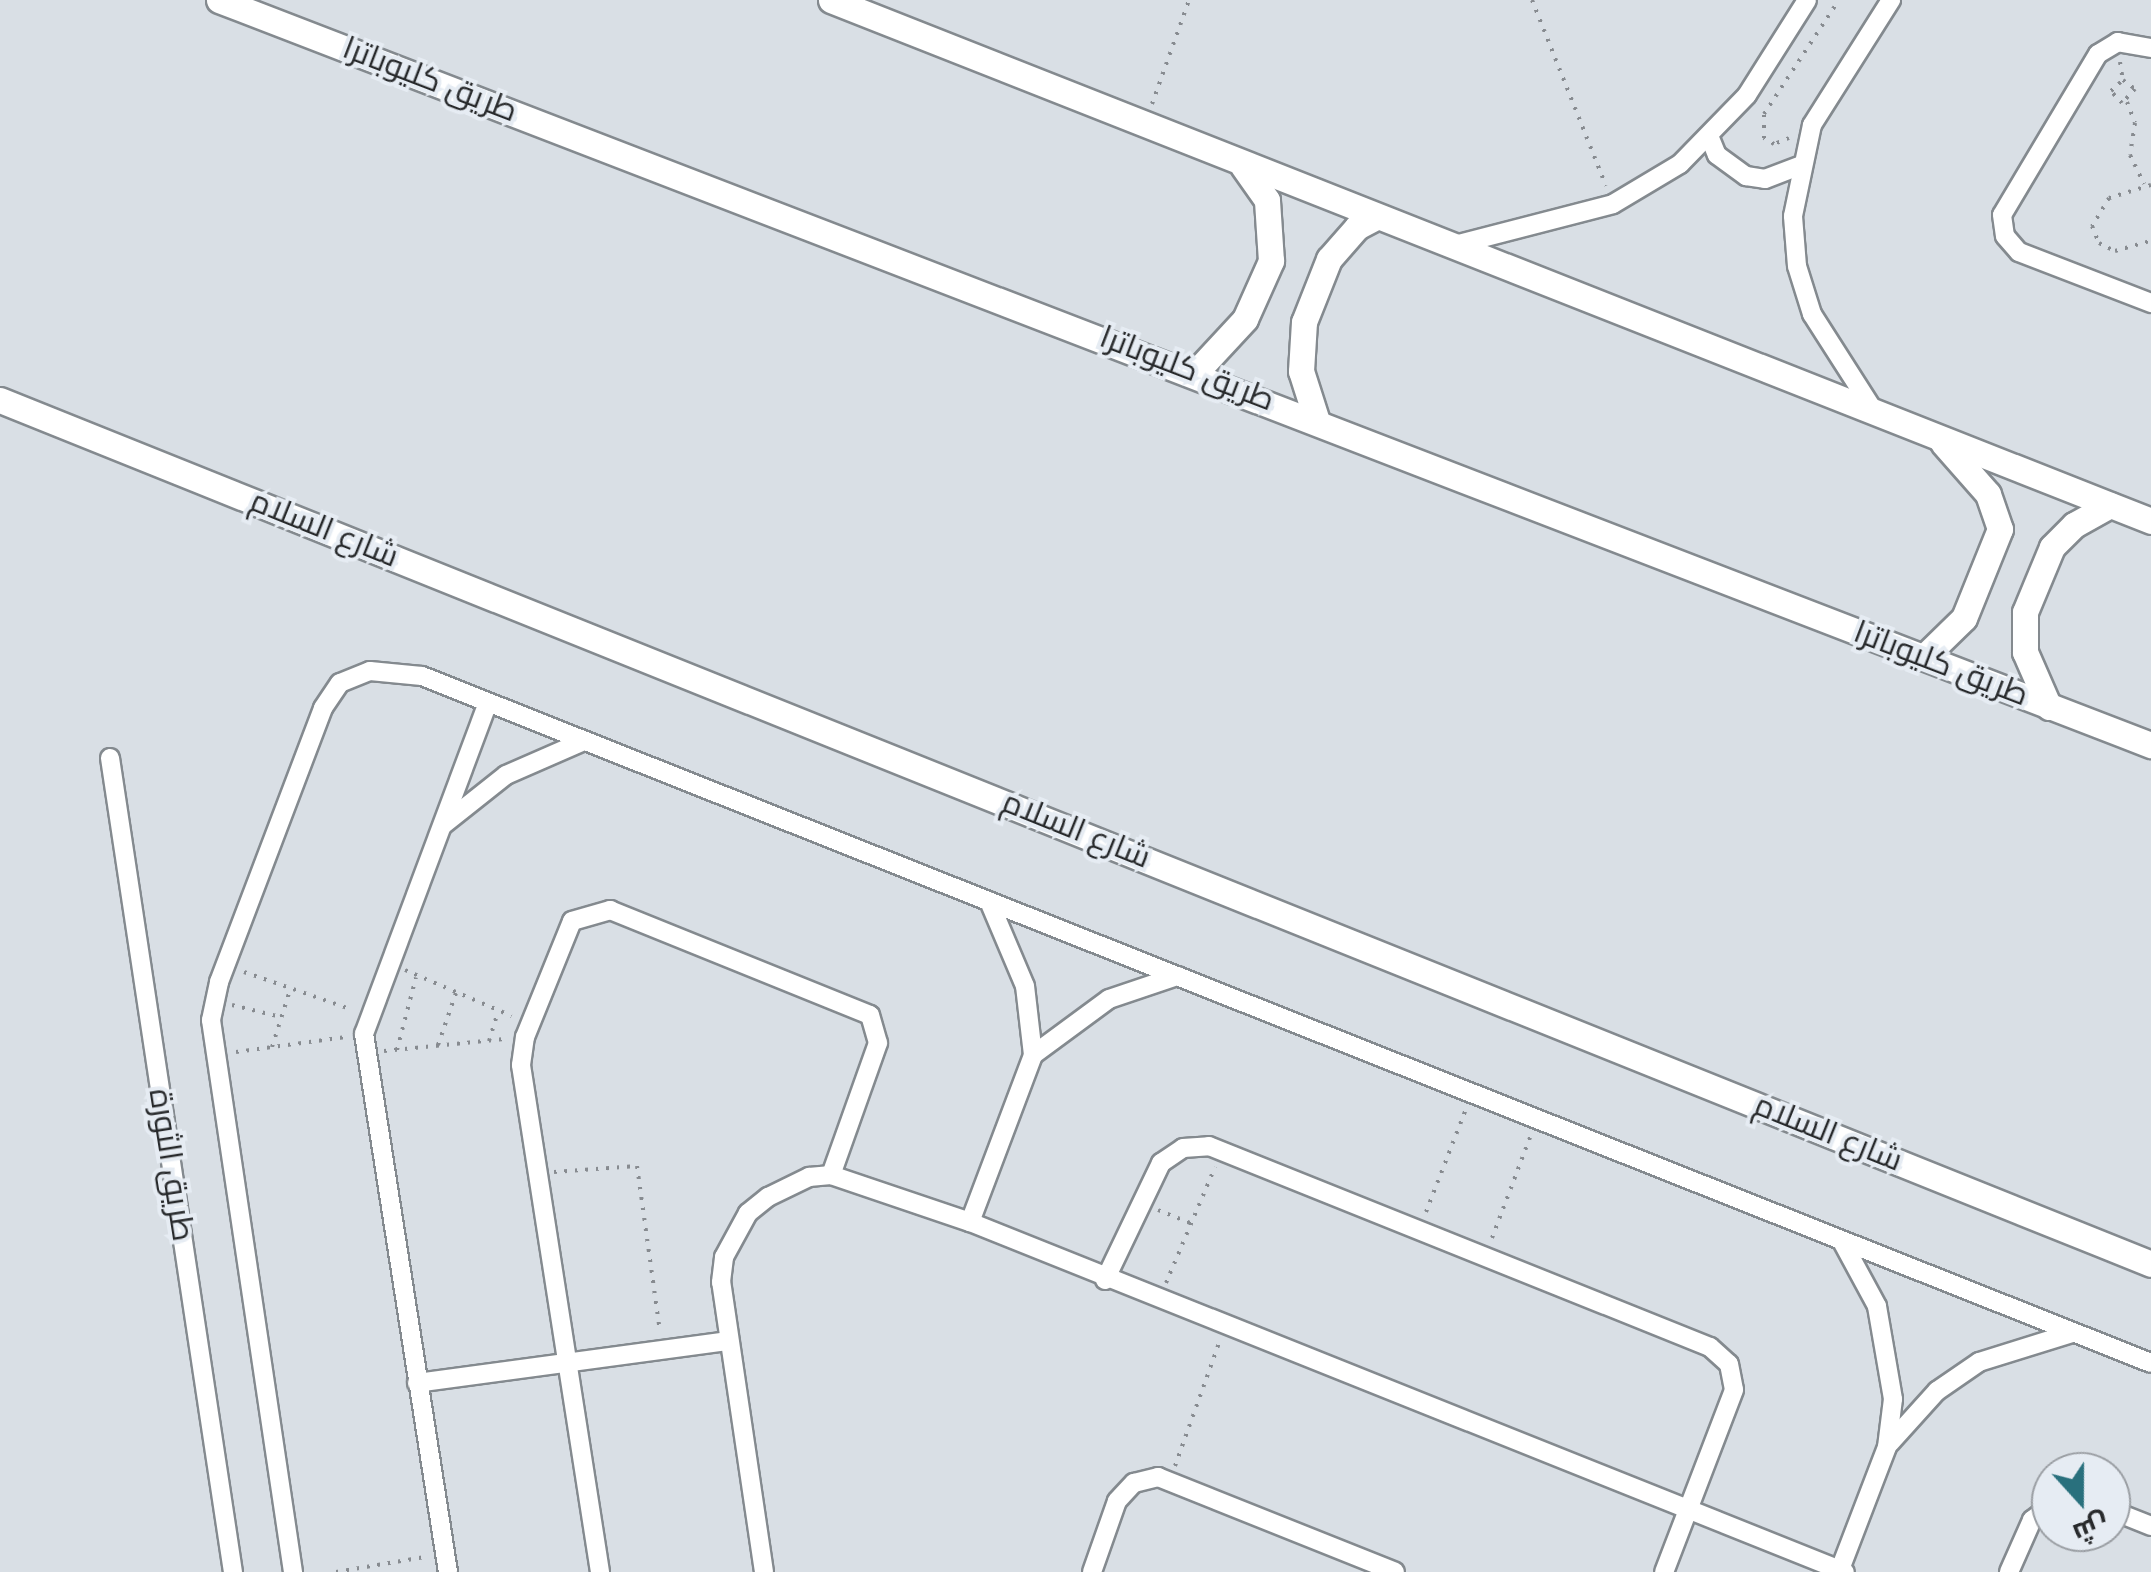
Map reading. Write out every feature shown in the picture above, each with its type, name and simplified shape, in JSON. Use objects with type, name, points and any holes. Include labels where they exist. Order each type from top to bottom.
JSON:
[{"type":"main road","name":"طريق كليوباترا","points":[[219,0],[1316,418],[2151,746]]},
{"type":"main road","points":[[831,0],[2151,521]]},
{"type":"main road","points":[[1196,372],[1246,319],[1271,261],[1267,200],[1242,164]]},
{"type":"main road","points":[[1316,418],[1301,372],[1304,322],[1329,259],[1343,240],[1376,217]]},
{"type":"main road","name":"شارع السلام","points":[[0,400],[2151,1264]]},
{"type":"main road","points":[[1923,658],[1964,618],[2000,529],[1988,494],[1939,438]]},
{"type":"main road","points":[[2049,707],[2026,652],[2025,612],[2052,547],[2074,525],[2110,505]]},
{"type":"street","points":[[1450,246],[1613,204],[1710,138],[1747,96],[1807,0]]},
{"type":"street","points":[[1875,412],[1812,314],[1794,233],[1799,166],[1812,125],[1891,0]]},
{"type":"street","points":[[2151,48],[2118,42],[2098,54],[2002,216],[2005,236],[2019,252],[2151,304]]},
{"type":"street","points":[[1710,138],[1718,155],[1746,176],[1765,179],[1799,166]]},
{"type":"street","points":[[292,1572],[212,1055],[214,1000],[322,708],[340,683],[370,671],[405,673],[488,702],[2151,1363]]},
{"type":"street","points":[[447,1563],[366,1034],[388,963],[488,702]]},
{"type":"street","points":[[440,828],[506,775],[584,741]]},
{"type":"street","name":"طريق الثورة","points":[[110,758],[232,1572]]},
{"type":"street","points":[[970,1222],[1033,1055],[1026,986],[989,902]]},
{"type":"street","points":[[600,1572],[523,1080],[527,1030],[564,932],[596,910],[623,914],[862,1009],[876,1023],[878,1042],[831,1175]]},
{"type":"street","points":[[1033,1055],[1099,1005],[1177,976]]},
{"type":"street","points":[[1105,1280],[1141,1203],[1171,1154],[1196,1146],[1222,1151],[1710,1347],[1729,1364],[1734,1390],[1664,1572]]},
{"type":"street","points":[[764,1572],[721,1282],[733,1234],[748,1213],[787,1185],[831,1175],[970,1222],[1687,1514],[1841,1571],[1887,1447],[1893,1400],[1887,1340],[1868,1284],[1843,1243]]},
{"type":"street","points":[[1887,1447],[1937,1390],[1979,1362],[2076,1332]]},
{"type":"street","points":[[418,1383],[730,1341]]},
{"type":"street","points":[[1092,1572],[1124,1492],[1143,1480],[1170,1480],[1396,1572]]},
{"type":"street","points":[[2008,1572],[2031,1522]]},
{"type":"path","points":[[1144,126],[1189,0]]},
{"type":"path","points":[[1532,0],[1613,204]]},
{"type":"path","points":[[1792,131],[1786,141],[1768,142],[1761,133],[1764,114],[1838,0]]},
{"type":"path","points":[[2127,102],[2112,96],[2118,81],[2133,86],[2127,102],[2135,123],[2130,155],[2148,184],[2109,198],[2092,226],[2099,242],[2115,251],[2151,241]]},
{"type":"path","points":[[388,963],[499,1010],[527,1030]]},
{"type":"path","points":[[225,965],[291,988],[397,1050],[488,1041],[527,1030]]},
{"type":"path","points":[[397,1050],[416,975]]},
{"type":"path","points":[[272,1047],[291,988]]},
{"type":"path","points":[[438,1046],[456,992]]},
{"type":"path","points":[[214,1000],[281,1017]]},
{"type":"path","points":[[488,1041],[499,1010]]},
{"type":"path","points":[[212,1055],[366,1034]]},
{"type":"path","points":[[1419,1230],[1471,1094]]},
{"type":"path","points":[[1484,1257],[1537,1120]]},
{"type":"path","points":[[1158,1301],[1222,1151]]},
{"type":"path","points":[[538,1174],[637,1166],[662,1350]]},
{"type":"path","points":[[1141,1203],[1191,1223]]},
{"type":"path","points":[[1170,1480],[1224,1328]]},
{"type":"path","points":[[336,1572],[447,1563]]}]
